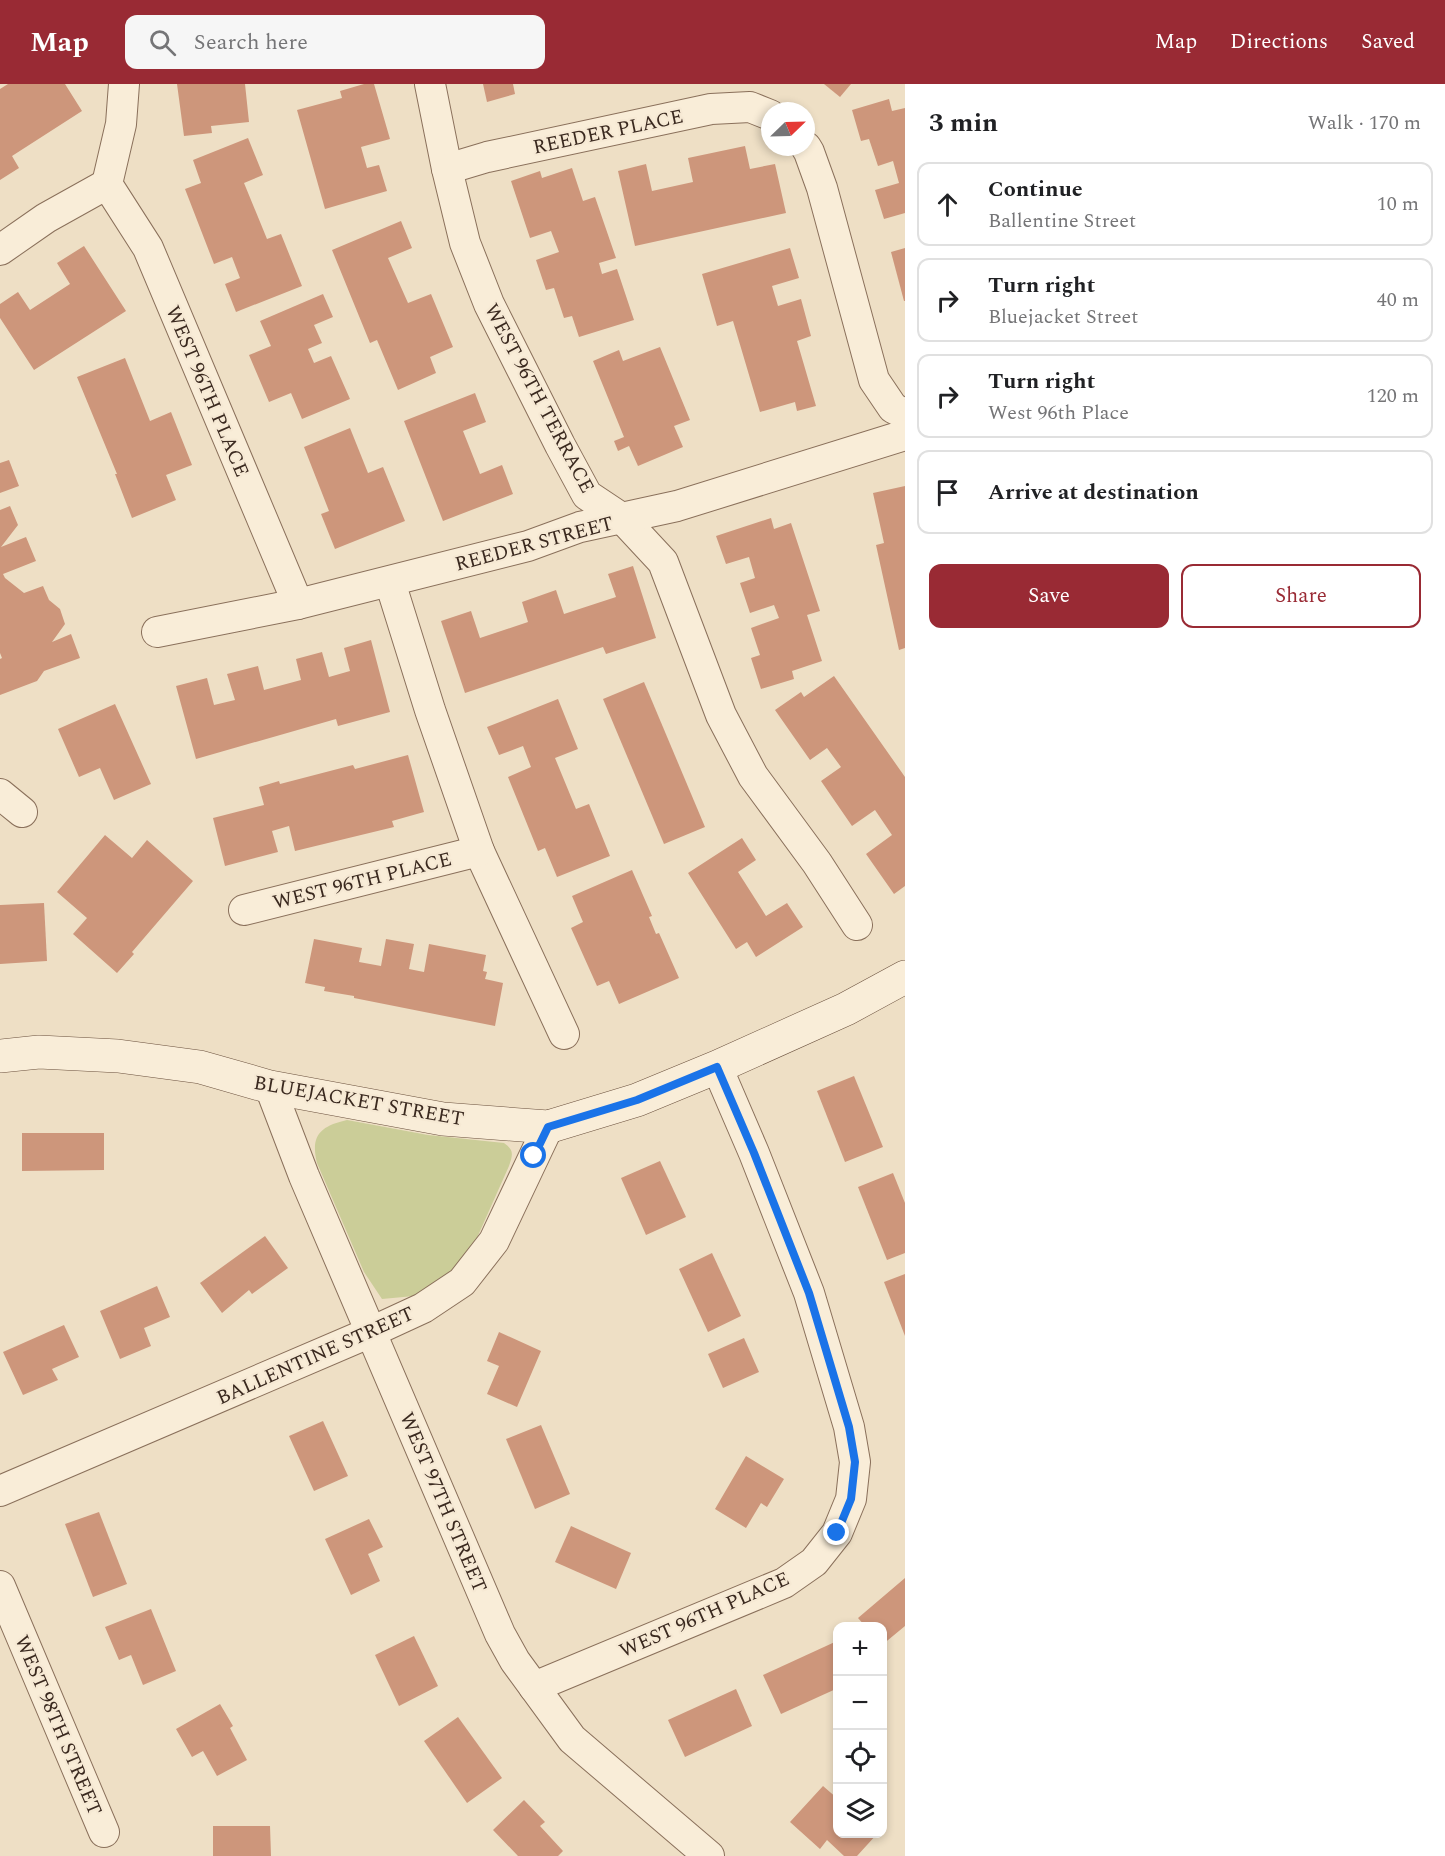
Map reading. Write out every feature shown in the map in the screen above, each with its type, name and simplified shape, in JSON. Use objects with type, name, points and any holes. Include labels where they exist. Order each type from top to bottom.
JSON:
[{"type":"street","points":[[0,250],[46,218],[107,184],[121,124],[124,84]]},
{"type":"street","name":"WEST 96TH TERRACE","points":[[430,84],[465,243],[489,304],[587,495],[623,519],[663,562],[721,715],[753,776],[817,863],[857,925]]},
{"type":"street","name":"REEDER PLACE","points":[[447,169],[487,157],[711,109],[750,107],[761,111]]},
{"type":"street","points":[[810,156],[822,189],[874,380],[893,408],[905,414]]},
{"type":"street","name":"WEST 96TH PLACE","points":[[107,184],[148,248],[298,604]]},
{"type":"street","name":"REEDER STREET","points":[[157,632],[298,604],[528,546],[580,527],[677,506],[905,435]]},
{"type":"street","name":"WEST 96TH PLACE","points":[[390,582],[430,710],[479,851],[564,1034]]},
{"type":"street","name":"WEST 96TH PLACE","points":[[244,910],[479,851]]},
{"type":"street","name":"BLUEJACKET STREET","points":[[0,1056],[39,1052],[118,1056],[200,1067],[270,1087],[442,1119],[548,1127],[637,1100],[717,1067],[846,1010],[905,977]]},
{"type":"street","name":"WEST 96TH PLACE","points":[[534,1687],[784,1583],[814,1562],[837,1533],[851,1499],[855,1462],[849,1427],[809,1293],[754,1153],[717,1067]]},
{"type":"street","name":"WEST 97TH STREET","points":[[270,1087],[304,1176],[500,1634],[515,1661],[572,1739],[709,1856]]},
{"type":"street","name":"BALLENTINE STREET","points":[[0,1491],[423,1308],[462,1282],[494,1241],[548,1127]]},
{"type":"street","name":"WEST 98TH STREET","points":[[0,1586],[104,1832]]},
{"type":"green space","points":[[347,1120],[428,1135],[504,1143],[511,1150],[509,1166],[472,1249],[462,1263],[414,1296],[382,1299],[364,1272],[317,1163],[315,1145],[320,1133],[330,1125]]},
{"type":"building","points":[[8,84],[65,84],[82,111],[12,156],[19,168],[0,180],[0,89]]},
{"type":"building","points":[[177,84],[245,84],[249,122],[211,126],[212,133],[184,136]]},
{"type":"building","points":[[364,84],[374,84],[390,139],[361,147],[367,168],[379,165],[387,191],[325,209],[297,110],[342,98],[340,91]]},
{"type":"building","points":[[483,84],[513,84],[515,94],[487,102]]},
{"type":"building","points":[[824,84],[851,84],[840,97]]},
{"type":"building","points":[[889,99],[892,111],[905,108],[905,213],[884,219],[875,190],[899,183],[893,161],[878,166],[869,139],[861,141],[852,110]]},
{"type":"building","points":[[248,138],[263,175],[244,183],[267,239],[281,234],[302,286],[236,312],[225,284],[240,278],[232,257],[214,264],[185,189],[201,183],[193,160]]},
{"type":"building","points":[[745,146],[750,169],[775,164],[786,213],[635,246],[618,171],[646,164],[652,191],[693,182],[688,158]]},
{"type":"building","points":[[572,168],[583,201],[595,197],[616,258],[599,263],[602,274],[617,269],[634,320],[579,337],[572,316],[564,318],[554,288],[546,290],[536,260],[559,252],[551,231],[530,238],[511,181],[540,171],[542,178]]},
{"type":"building","points":[[401,221],[412,248],[388,258],[408,303],[431,294],[453,347],[430,357],[436,373],[398,390],[377,340],[370,343],[332,250]]},
{"type":"building","points":[[84,246],[126,311],[34,370],[0,318],[0,304],[18,292],[30,310],[70,284],[57,263]]},
{"type":"building","points":[[790,248],[799,278],[772,286],[778,306],[801,299],[811,336],[797,341],[816,406],[797,411],[795,402],[760,412],[733,321],[717,326],[702,274]]},
{"type":"building","points":[[905,248],[905,301],[904,301],[891,252]]},
{"type":"building","points":[[323,294],[333,317],[314,325],[322,343],[308,349],[314,363],[331,356],[350,399],[302,419],[291,393],[269,402],[249,355],[271,346],[260,321]]},
{"type":"building","points":[[660,347],[690,420],[674,426],[683,447],[638,466],[629,446],[618,451],[614,441],[624,437],[593,361],[619,350],[623,361]]},
{"type":"building","points":[[125,358],[150,421],[171,412],[192,465],[166,475],[176,500],[132,518],[115,474],[117,474],[77,377]]},
{"type":"building","points":[[475,393],[486,422],[463,431],[480,474],[502,465],[513,494],[443,521],[404,421]]},
{"type":"building","points":[[350,428],[368,473],[383,467],[405,521],[335,549],[321,514],[329,511],[304,447]]},
{"type":"building","points":[[9,460],[19,486],[0,493],[0,463]]},
{"type":"building","points":[[905,486],[905,648],[899,650],[876,545],[884,543],[873,493]]},
{"type":"building","points":[[10,506],[18,525],[1,547],[26,537],[36,561],[3,574],[24,593],[43,586],[49,600],[60,609],[65,624],[52,642],[71,634],[80,658],[44,671],[37,681],[0,695],[0,659],[2,658],[0,653],[0,510]]},
{"type":"building","points":[[771,518],[774,529],[791,523],[820,611],[807,615],[822,661],[792,671],[794,679],[761,689],[751,658],[760,655],[751,628],[779,618],[774,605],[750,613],[740,583],[755,578],[749,557],[726,564],[716,536]]},
{"type":"building","points":[[633,566],[656,638],[606,654],[603,647],[465,693],[441,621],[471,611],[480,638],[528,622],[522,602],[556,590],[564,614],[616,597],[608,574]]},
{"type":"building","points":[[371,640],[390,712],[338,726],[336,719],[196,759],[176,686],[207,678],[214,705],[235,700],[227,674],[258,666],[264,690],[301,680],[296,659],[322,652],[329,677],[350,671],[344,648]]},
{"type":"building","points":[[834,676],[905,777],[905,886],[894,894],[866,854],[892,835],[875,810],[852,826],[821,781],[841,767],[827,748],[810,760],[775,710],[801,692],[804,697]]},
{"type":"building","points":[[644,682],[705,827],[664,844],[603,699]]},
{"type":"building","points":[[558,699],[578,749],[555,758],[576,809],[589,804],[610,856],[557,877],[545,848],[538,851],[508,777],[531,767],[523,746],[499,755],[487,727]]},
{"type":"building","points":[[115,704],[151,784],[114,800],[100,768],[79,777],[58,729]]},
{"type":"building","points":[[408,755],[424,812],[392,821],[394,827],[295,851],[289,826],[272,831],[278,852],[225,866],[213,818],[264,805],[259,787],[279,781],[280,784],[353,765],[355,769]]},
{"type":"building","points":[[105,835],[132,858],[147,840],[193,881],[132,952],[134,954],[117,973],[73,934],[87,918],[57,892]]},
{"type":"building","points":[[742,838],[756,860],[738,872],[766,916],[787,903],[803,927],[756,957],[747,942],[736,949],[688,873]]},
{"type":"building","points":[[632,870],[652,916],[649,917],[656,934],[659,933],[679,978],[619,1004],[609,981],[597,986],[571,928],[583,922],[572,896]]},
{"type":"building","points":[[44,903],[47,961],[0,964],[0,905]]},
{"type":"building","points":[[314,939],[362,948],[359,962],[381,966],[386,939],[414,944],[409,969],[424,972],[429,944],[486,955],[483,971],[487,972],[485,979],[503,983],[495,1026],[354,998],[354,996],[324,991],[325,987],[305,983]]},
{"type":"building","points":[[854,1076],[883,1147],[845,1162],[817,1091]]},
{"type":"building","points":[[22,1133],[104,1133],[104,1170],[22,1171]]},
{"type":"building","points":[[660,1161],[686,1217],[646,1235],[621,1178]]},
{"type":"building","points":[[893,1173],[905,1203],[905,1253],[887,1260],[858,1187]]},
{"type":"building","points":[[265,1236],[288,1268],[252,1294],[249,1290],[222,1313],[200,1283]]},
{"type":"building","points":[[712,1253],[741,1316],[708,1332],[679,1269]]},
{"type":"building","points":[[905,1274],[905,1336],[884,1282]]},
{"type":"building","points":[[157,1286],[170,1317],[144,1328],[151,1346],[120,1359],[100,1311]]},
{"type":"building","points":[[64,1325],[79,1357],[52,1369],[58,1380],[23,1395],[3,1352]]},
{"type":"building","points":[[499,1332],[541,1351],[517,1407],[487,1394],[499,1366],[487,1361]]},
{"type":"building","points":[[744,1338],[759,1372],[723,1388],[708,1354]]},
{"type":"building","points":[[323,1421],[348,1476],[314,1491],[289,1436]]},
{"type":"building","points":[[541,1425],[570,1494],[535,1509],[506,1439]]},
{"type":"building","points":[[746,1456],[784,1479],[767,1507],[761,1503],[746,1528],[715,1509]]},
{"type":"building","points":[[99,1512],[127,1584],[93,1597],[65,1524]]},
{"type":"building","points":[[369,1519],[383,1547],[368,1554],[380,1581],[351,1595],[325,1539]]},
{"type":"building","points":[[571,1526],[631,1553],[616,1589],[555,1562]]},
{"type":"building","points":[[905,1578],[905,1626],[887,1641],[887,1622],[862,1622],[858,1618]]},
{"type":"building","points":[[151,1609],[176,1671],[143,1685],[131,1655],[119,1660],[105,1627]]},
{"type":"building","points":[[414,1636],[438,1686],[399,1706],[375,1655]]},
{"type":"building","points":[[833,1643],[833,1690],[781,1714],[763,1675]]},
{"type":"building","points":[[736,1689],[752,1726],[685,1757],[668,1720]]},
{"type":"building","points":[[220,1704],[233,1726],[230,1728],[247,1760],[217,1776],[203,1751],[192,1757],[176,1729]]},
{"type":"building","points":[[458,1717],[502,1778],[467,1803],[424,1741]]},
{"type":"building","points":[[823,1786],[833,1795],[833,1838],[873,1838],[857,1856],[844,1856],[827,1840],[820,1849],[790,1822]]},
{"type":"building","points":[[524,1800],[545,1822],[540,1826],[563,1851],[558,1856],[518,1856],[493,1830]]},
{"type":"building","points":[[213,1826],[270,1826],[271,1856],[213,1856]]},
{"type":"route","points":[[534,1156],[548,1127],[637,1100],[717,1067],[754,1153],[809,1293],[849,1427],[855,1462],[851,1499],[837,1533]]}]
